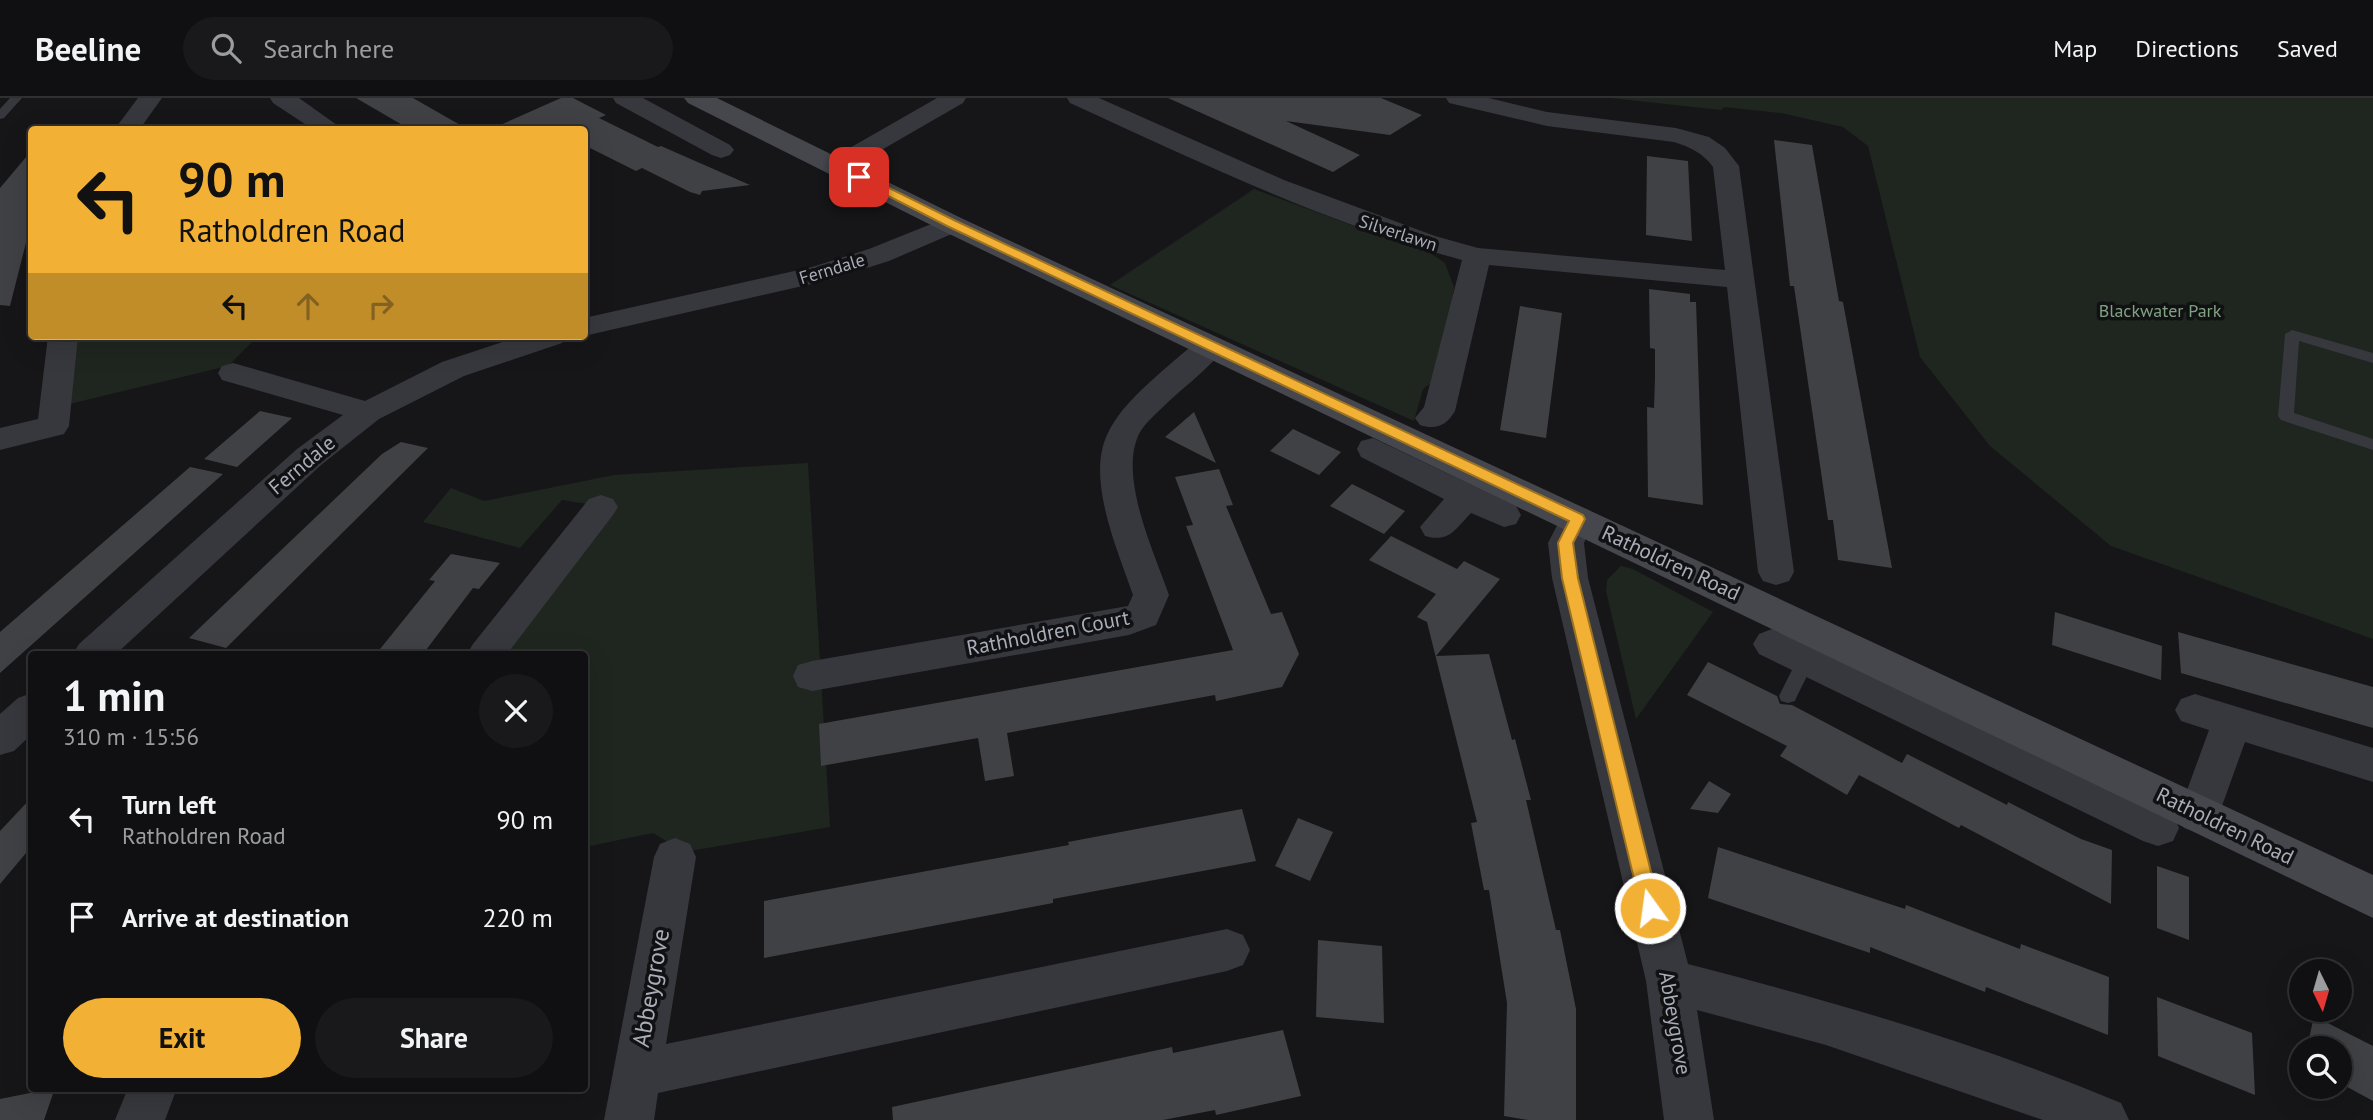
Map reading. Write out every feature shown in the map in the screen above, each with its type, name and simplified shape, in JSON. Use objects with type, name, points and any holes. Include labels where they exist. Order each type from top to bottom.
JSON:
[{"type":"street","points":[[129,126],[150,98]]},
{"type":"street","points":[[282,98],[326,126]]},
{"type":"street","points":[[625,98],[721,150]]},
{"type":"street","name":"Ratholdren Road","points":[[697,98],[951,224],[1210,346],[1428,463],[1577,519],[2072,770],[2158,828]]},
{"type":"street","points":[[836,166],[954,98]]},
{"type":"street","name":"Silverlawn","points":[[1079,98],[1346,215],[1440,247],[1477,256],[1740,280]]},
{"type":"street","points":[[1458,98],[1535,117],[1676,135],[1700,142],[1716,153],[1726,166],[1776,572]]},
{"type":"street","name":"Ferndale","points":[[588,326],[819,274],[878,254],[951,224]]},
{"type":"street","points":[[1431,418],[1439,411],[1477,256]]},
{"type":"street","points":[[0,439],[53,426],[63,340]]},
{"type":"street","name":"Ferndale","points":[[95,651],[309,457],[368,412],[453,369],[539,340]]},
{"type":"street","name":"Rathholdren Court","points":[[812,676],[1129,621],[1143,615],[1151,595],[1131,536],[1115,468],[1122,435],[1147,405],[1210,346]]},
{"type":"street","points":[[233,373],[368,412]]},
{"type":"street","points":[[1373,449],[1428,463],[1467,496],[1504,515]]},
{"type":"street","points":[[1437,527],[1467,496]]},
{"type":"street","points":[[488,651],[601,507]]},
{"type":"street","name":"Abbeygrove","points":[[1577,519],[1566,543],[1570,578],[1669,981],[1689,1120]]},
{"type":"street","name":"Ratholdren Road","points":[[1789,652],[2072,770],[2199,815],[2373,897]]},
{"type":"street","points":[[2199,815],[2213,716],[2373,765]]},
{"type":"street","name":"Abbeygrove","points":[[629,1120],[675,857]]},
{"type":"street","points":[[635,1074],[1227,950]]},
{"type":"street","points":[[1669,981],[1826,1022],[2009,1082],[2104,1120]]},
{"type":"street","points":[[141,1120],[152,1092]]},
{"type":"lane","points":[[0,116],[16,98]]},
{"type":"lane","points":[[2373,358],[2292,334],[2286,416],[2373,445]]},
{"type":"lane","points":[[1788,695],[1789,652]]},
{"type":"green space","name":"Blackwater Park","points":[[1611,98],[2373,98],[2373,639],[2111,546],[1990,446],[1920,357],[1868,146],[1843,127],[1781,113],[1724,107],[1721,110]]},
{"type":"green space","points":[[1254,189],[1397,242],[1423,248],[1445,263],[1454,287],[1441,376],[1423,389],[1414,421],[1110,285]]},
{"type":"green space","points":[[73,340],[254,340],[228,366],[65,405]]},
{"type":"green space","points":[[808,463],[830,827],[684,852],[653,833],[588,846],[588,651],[504,651],[614,508],[562,500],[520,548],[423,522],[451,488],[484,501],[614,475]]},
{"type":"green space","points":[[1621,566],[1633,569],[1713,612],[1636,719],[1606,591],[1607,580]]},
{"type":"building","points":[[356,98],[413,98],[462,126],[404,126]]},
{"type":"building","points":[[561,98],[573,98],[606,115],[599,118],[658,147],[750,185],[702,191],[700,195],[642,168],[636,171],[588,147],[588,126],[498,126]]},
{"type":"building","points":[[1168,98],[1381,98],[1422,115],[1390,135],[1286,121],[1360,155],[1333,172]]},
{"type":"building","points":[[1774,140],[1812,145],[1839,301],[1843,302],[1892,568],[1838,560],[1833,520],[1828,520],[1794,286],[1790,286]]},
{"type":"building","points":[[28,155],[28,235],[10,306],[0,305],[0,188]]},
{"type":"building","points":[[1647,156],[1688,161],[1692,241],[1646,235]]},
{"type":"building","points":[[1649,289],[1690,294],[1690,302],[1696,302],[1703,505],[1648,497],[1647,407],[1654,408],[1655,378],[1655,349],[1650,348]]},
{"type":"building","points":[[1520,306],[1562,313],[1546,438],[1500,430]]},
{"type":"building","points":[[260,411],[292,418],[237,467],[204,459]]},
{"type":"building","points":[[1194,412],[1216,463],[1165,437]]},
{"type":"building","points":[[1293,429],[1341,452],[1319,475],[1270,451]]},
{"type":"building","points":[[401,442],[428,448],[226,648],[189,638],[382,454]]},
{"type":"building","points":[[190,467],[223,474],[0,673],[0,632]]},
{"type":"building","points":[[1219,469],[1233,505],[1226,506],[1271,614],[1282,612],[1299,654],[1282,687],[1216,701],[1215,695],[1007,733],[1014,776],[985,781],[978,738],[821,766],[819,724],[1233,650],[1186,526],[1193,525],[1175,477]]},
{"type":"building","points":[[1352,484],[1405,511],[1384,534],[1330,506]]},
{"type":"building","points":[[1391,536],[1457,569],[1464,561],[1500,579],[1436,656],[1489,654],[1512,740],[1515,739],[1531,800],[1526,800],[1556,930],[1560,930],[1576,1009],[1576,1120],[1528,1120],[1504,1116],[1507,1003],[1489,890],[1484,890],[1471,823],[1477,822],[1427,622],[1417,617],[1436,594],[1369,560]]},
{"type":"building","points":[[451,554],[500,563],[479,589],[473,588],[425,651],[378,651],[435,581],[429,580]]},
{"type":"building","points":[[2055,612],[2162,646],[2161,680],[2052,645]]},
{"type":"building","points":[[2178,632],[2373,687],[2373,728],[2181,673]]},
{"type":"building","points":[[1708,662],[1777,696],[1780,704],[1792,705],[1902,763],[1907,754],[2007,805],[2008,802],[2081,839],[2112,850],[2111,904],[1859,775],[1847,795],[1780,756],[1787,746],[1687,695]]},
{"type":"building","points":[[1709,781],[1731,794],[1718,813],[1690,809]]},
{"type":"building","points":[[28,801],[28,851],[0,884],[0,831]]},
{"type":"building","points":[[1242,809],[1256,861],[764,958],[764,901],[1069,845],[1068,842]]},
{"type":"building","points":[[1298,818],[1333,832],[1310,881],[1275,866]]},
{"type":"building","points":[[1718,847],[1905,909],[1906,905],[2020,949],[2021,944],[2109,977],[2108,1035],[1986,987],[1985,992],[1870,947],[1870,953],[1708,898]]},
{"type":"building","points":[[2157,866],[2189,877],[2189,940],[2157,928]]},
{"type":"building","points":[[1318,940],[1382,946],[1384,1023],[1316,1017]]},
{"type":"building","points":[[2157,997],[2252,1033],[2255,1095],[2158,1056]]},
{"type":"building","points":[[2313,1022],[2326,1022],[2373,1046],[2373,1101],[2352,1090],[2352,1036],[2310,1036]]},
{"type":"building","points":[[1283,1030],[1301,1096],[1216,1115],[1215,1110],[1163,1120],[893,1120],[892,1107],[1172,1047],[1173,1053]]},
{"type":"building","points":[[35,1092],[54,1092],[44,1120],[0,1120],[0,1099]]},
{"type":"route","points":[[859,177],[951,224],[1577,519],[1566,543],[1570,578],[1650,908]]}]
